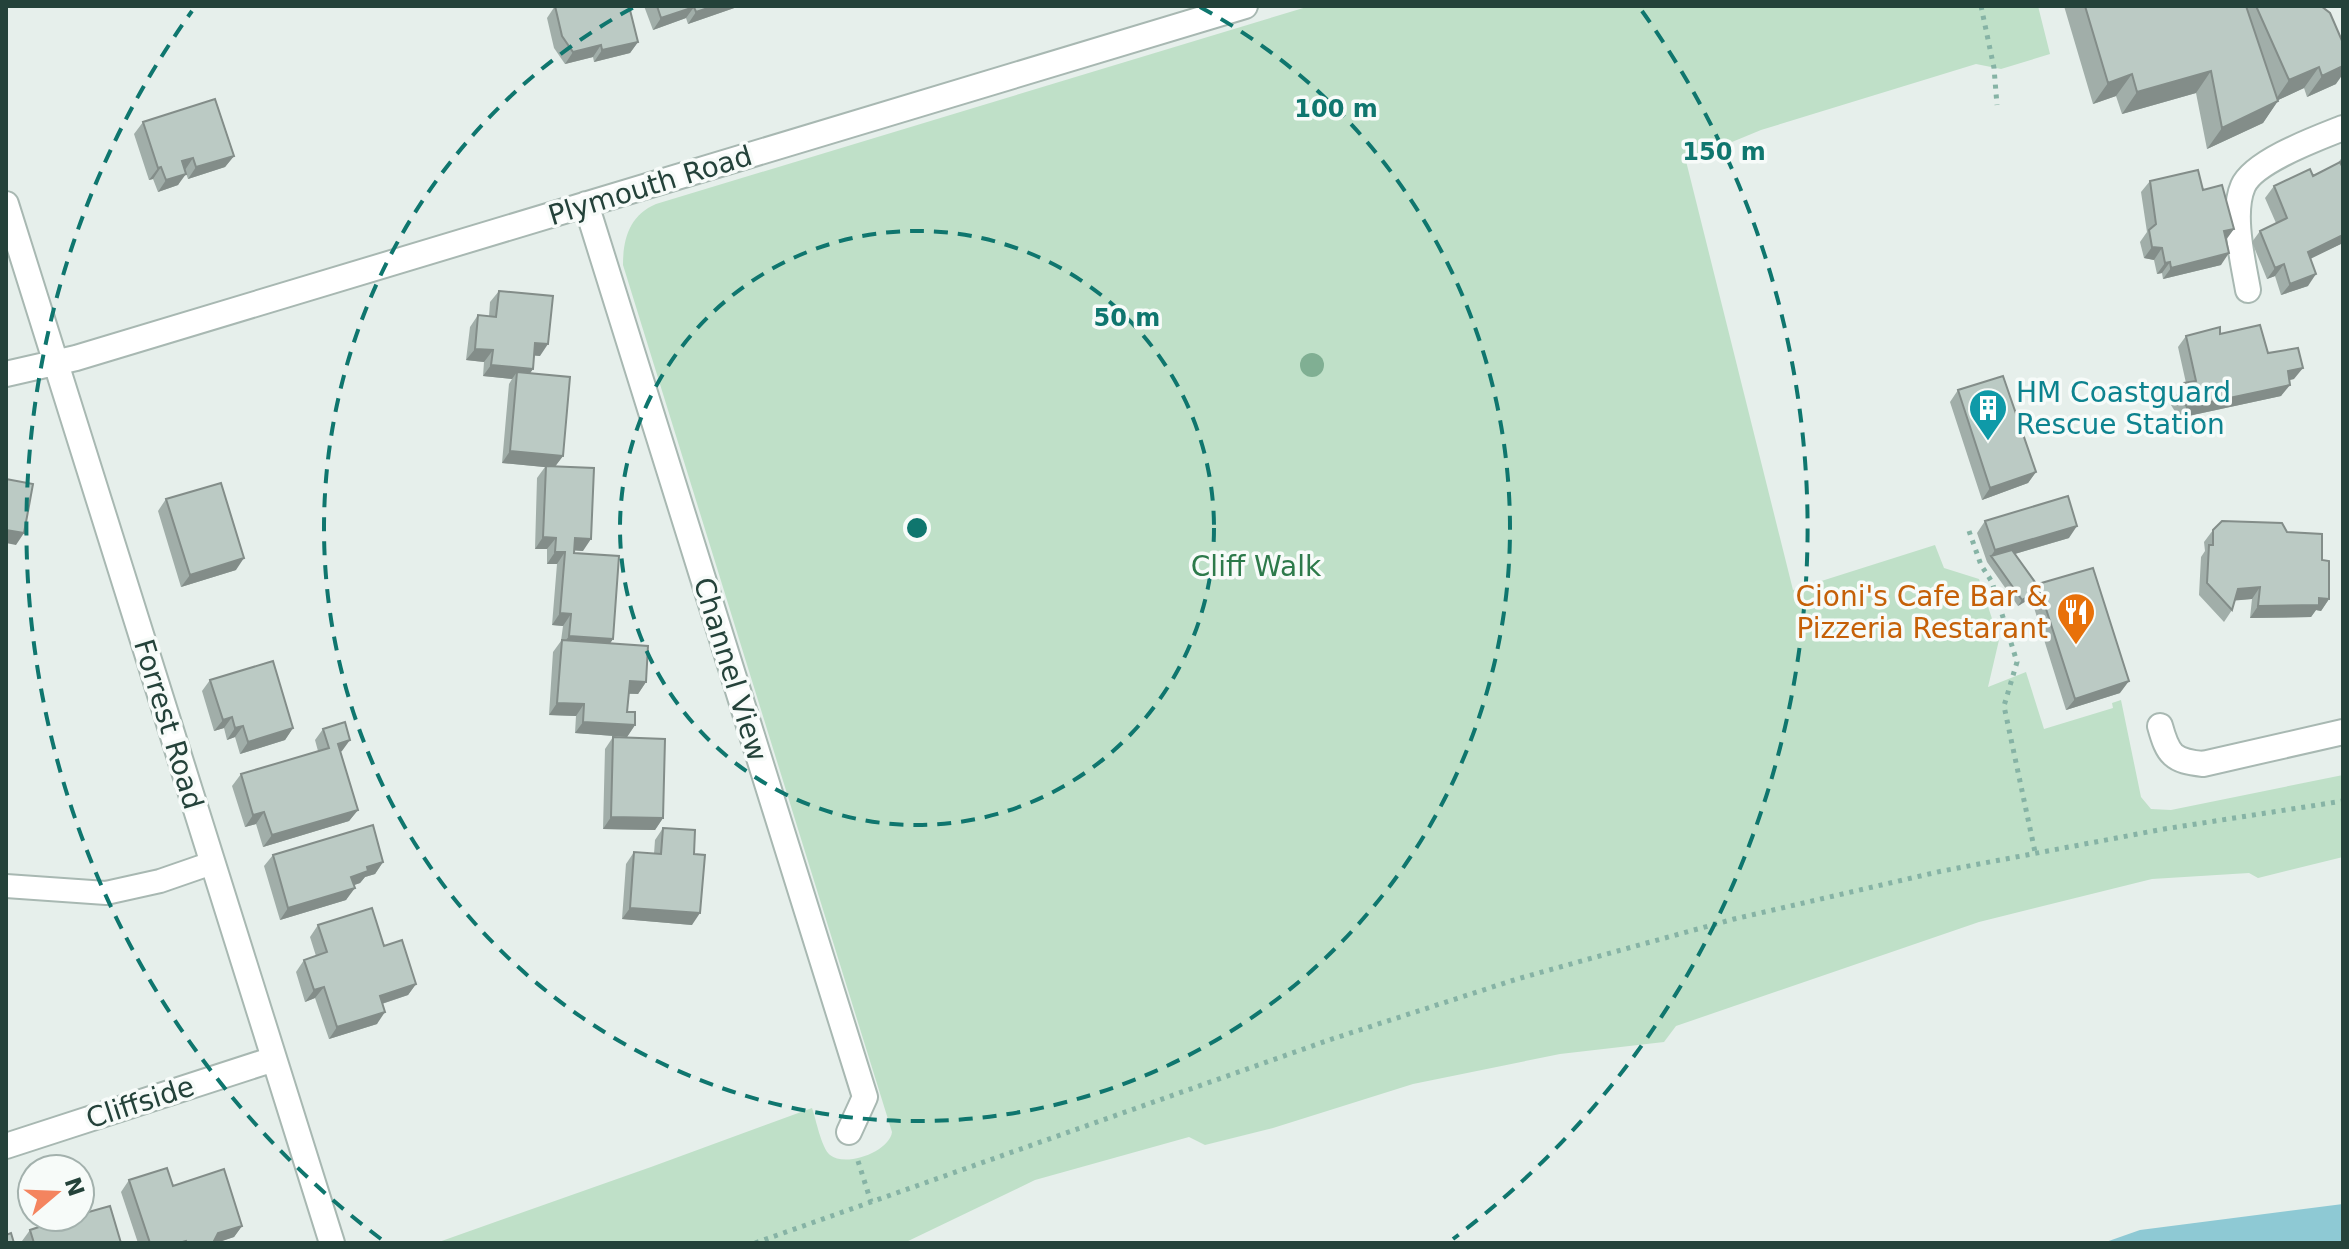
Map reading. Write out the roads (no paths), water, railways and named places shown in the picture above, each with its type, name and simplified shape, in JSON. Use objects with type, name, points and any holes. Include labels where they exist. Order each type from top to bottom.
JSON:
[{"type":"street","name":"Plymouth Road","points":[[6,374],[91,354],[1245,6]]},
{"type":"street","points":[[2248,290],[2238,203],[2244,183],[2270,160],[2343,128]]},
{"type":"street","name":"Forrest Road","points":[[6,204],[332,1243]]},
{"type":"street","name":"Channel View","points":[[586,204],[865,1097],[849,1132]]},
{"type":"street","points":[[2160,726],[2169,750],[2175,756],[2182,762],[2203,764],[2343,732]]},
{"type":"street","name":"Cliffside","points":[[6,1146],[274,1059]]},
{"type":"lane","points":[[6,886],[106,893],[160,881],[212,863]]},
{"type":"water","points":[[2343,1204],[2343,1243],[2103,1243],[2140,1230]]},
{"type":"place","name":"HM Coastguard Rescue Station","points":[[1988,442]]},
{"type":"place","name":"Cioni's Cafe Bar & Pizzeria Restarant","points":[[2076,646]]},
{"type":"park label","name":"Cliff Walk","points":[[1256,566]]}]
